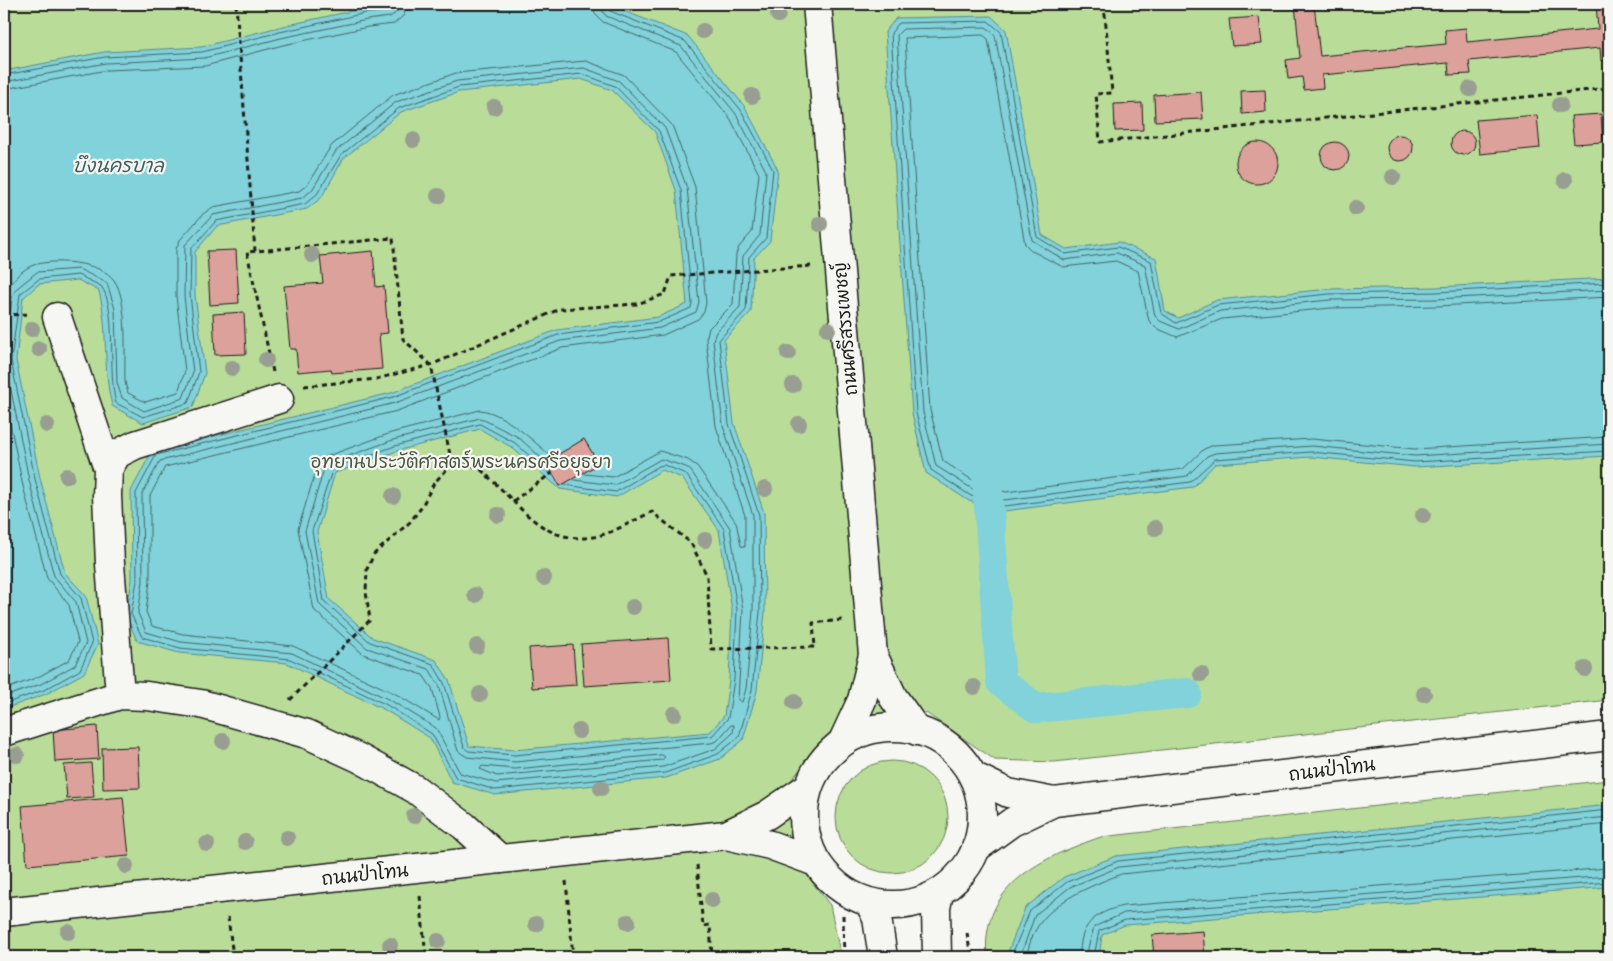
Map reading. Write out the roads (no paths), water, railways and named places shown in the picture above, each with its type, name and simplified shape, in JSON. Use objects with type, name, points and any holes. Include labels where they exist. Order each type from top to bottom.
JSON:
[{"type":"main road","name":"ถนนศรีสรรเพชญ์","points":[[817,4],[873,655],[862,700],[843,741]]},
{"type":"main road","points":[[57,317],[108,469],[107,496],[110,564],[120,695]]},
{"type":"main road","points":[[108,469],[117,454],[134,445],[280,399]]},
{"type":"main road","name":"ถนนศรีสรรเพชญ์","points":[[873,655],[893,697],[917,730]]},
{"type":"main road","points":[[4,732],[120,695],[147,696],[201,704],[307,734],[359,758],[416,789],[464,826],[500,860]]},
{"type":"main road","points":[[898,727],[917,730],[934,737],[963,760],[973,776],[979,793],[982,811],[981,830],[976,848],[968,865],[956,880],[939,893],[917,902],[893,905],[869,902],[843,890],[828,878],[816,862],[803,826],[803,806],[808,786],[816,769],[828,754],[843,741],[879,728],[898,727]]},
{"type":"main road","name":"ถนนป่าโทน","points":[[973,776],[1008,793],[1054,802],[1609,736]]},
{"type":"main road","name":"ถนนป่าโทน","points":[[726,835],[767,814],[808,786]]},
{"type":"main road","name":"ถนนป่าโทน","points":[[976,848],[1012,822],[1054,802]]},
{"type":"main road","name":"ถนนป่าโทน","points":[[4,912],[726,835],[770,845],[816,862]]},
{"type":"main road","points":[[937,957],[936,908],[939,893]]},
{"type":"main road","points":[[869,902],[877,918],[883,957]]},
{"type":"water","name":"บึงนครบาล","points":[[413,4],[606,4],[688,36],[745,107],[778,170],[770,241],[754,258],[751,312],[724,340],[734,423],[764,513],[765,612],[757,691],[743,740],[720,759],[666,778],[495,795],[452,782],[430,738],[385,710],[287,663],[179,653],[137,641],[126,615],[132,580],[131,491],[152,451],[391,393],[557,330],[658,317],[687,304],[676,190],[655,132],[612,90],[581,79],[459,92],[401,112],[344,158],[321,198],[307,209],[217,226],[195,252],[195,295],[205,373],[193,407],[143,423],[112,406],[107,377],[104,320],[99,291],[78,280],[39,284],[23,298],[16,360],[40,478],[65,573],[86,596],[98,644],[84,673],[46,694],[4,709],[4,71],[104,52],[201,47],[365,8]],"holes":[[[480,429],[511,447],[560,489],[617,497],[662,470],[682,478],[719,530],[732,610],[729,680],[724,716],[710,732],[514,750],[469,746],[449,680],[436,660],[373,638],[329,599],[317,532],[335,473],[397,451]]]},
{"type":"water","points":[[991,16],[1006,30],[1042,235],[1066,249],[1119,242],[1156,258],[1165,311],[1178,318],[1217,300],[1330,289],[1436,287],[1609,278],[1609,456],[1415,467],[1311,457],[1215,464],[1193,487],[1004,511],[969,501],[926,473],[912,413],[885,32],[896,18]]},
{"type":"water","points":[[1609,805],[1609,887],[1125,925],[1102,935],[1099,957],[1009,957],[1008,952],[1025,908],[1064,877],[1116,856]]},
{"type":"waterway","points":[[986,466],[1001,682],[1036,708],[1187,693]]},
{"type":"park label","name":"อุทยานประวัติศาสตร์พระนครศรีอยุธยา","points":[[461,461]]}]
